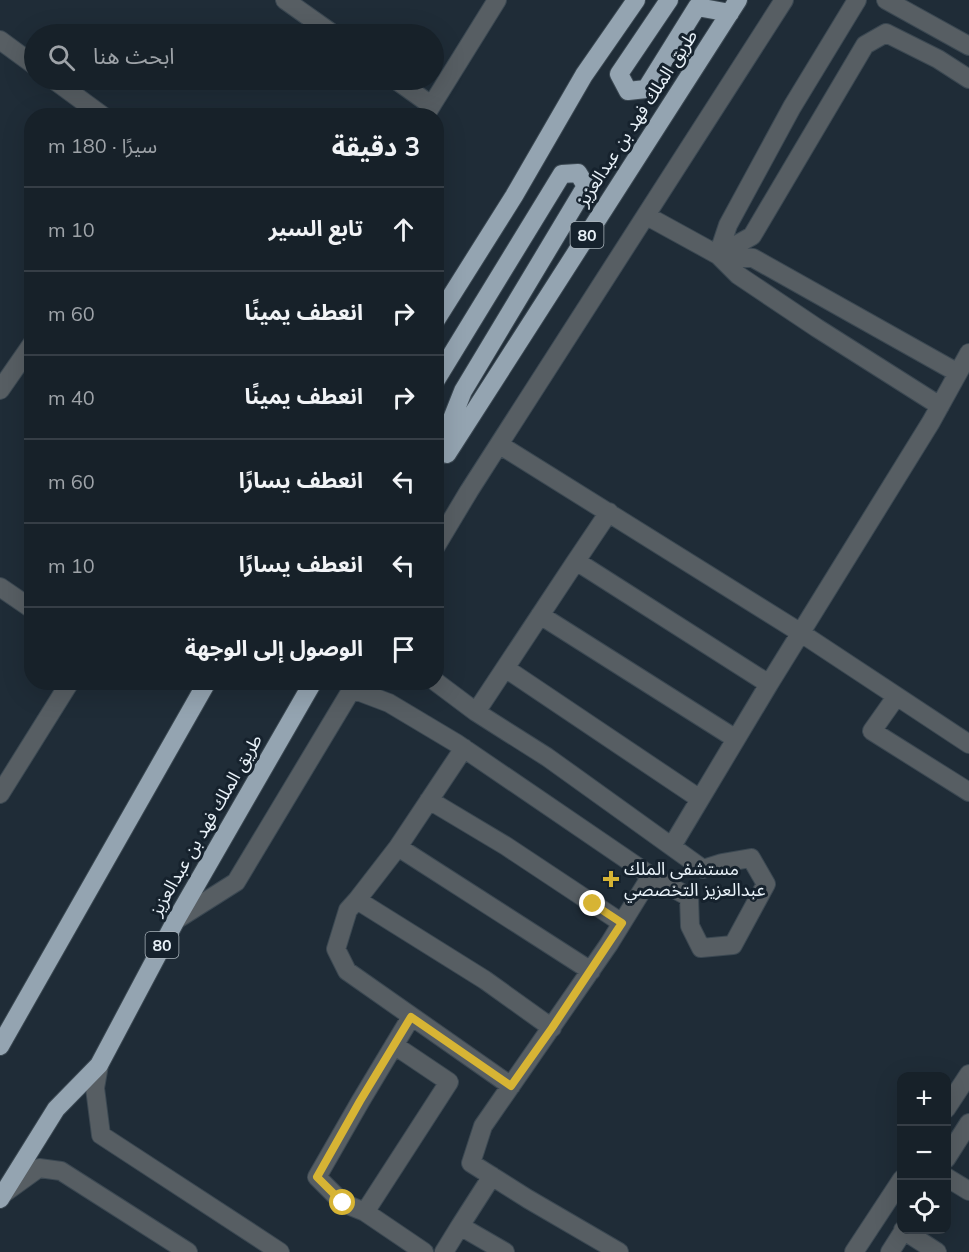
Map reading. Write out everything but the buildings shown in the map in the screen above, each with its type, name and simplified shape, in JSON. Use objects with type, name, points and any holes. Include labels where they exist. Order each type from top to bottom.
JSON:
[{"type":"highway","points":[[444,307],[514,196],[584,75],[636,0]]},
{"type":"highway","points":[[669,0],[619,74],[628,91],[646,89],[697,8],[734,6]]},
{"type":"highway","name":"طريق الملك فهد بن عبدالعزيز","points":[[444,459],[734,6]]},
{"type":"highway","points":[[444,367],[562,174],[578,173],[586,186],[463,391],[444,439]]},
{"type":"highway","points":[[0,1046],[202,690]]},
{"type":"highway","name":"طريق الملك فهد بن عبدالعزيز","points":[[2,1196],[56,1109],[99,1065],[176,920],[308,690]]},
{"type":"street","points":[[285,0],[319,24]]},
{"type":"street","points":[[444,84],[497,0]]},
{"type":"street","points":[[444,533],[784,0]]},
{"type":"street","points":[[718,255],[728,225],[787,117],[857,0]]},
{"type":"street","points":[[886,0],[969,46]]},
{"type":"street","points":[[718,255],[752,236],[865,45],[886,33],[938,59],[969,79]]},
{"type":"street","points":[[0,40],[24,58]]},
{"type":"street","points":[[68,90],[92,108]]},
{"type":"street","points":[[407,90],[426,108]]},
{"type":"street","points":[[429,108],[441,90]]},
{"type":"street","points":[[647,216],[718,255],[738,275],[940,406]]},
{"type":"street","points":[[718,255],[753,258],[958,373]]},
{"type":"street","points":[[672,846],[940,406],[969,353]]},
{"type":"street","points":[[0,390],[24,356]]},
{"type":"street","points":[[500,445],[801,633],[969,744]]},
{"type":"street","points":[[476,712],[609,512]]},
{"type":"street","points":[[576,561],[769,684]]},
{"type":"street","points":[[0,587],[24,604]]},
{"type":"street","points":[[540,615],[736,739]]},
{"type":"street","points":[[505,668],[700,799]]},
{"type":"street","points":[[362,690],[389,703],[464,748],[651,876],[689,897],[690,926],[701,948],[733,945],[766,884],[751,858],[703,869],[547,757],[476,712],[444,688]]},
{"type":"street","points":[[0,794],[65,690]]},
{"type":"street","points":[[176,920],[236,882],[352,690]]},
{"type":"street","points":[[896,697],[872,731],[969,792]]},
{"type":"street","points":[[464,748],[398,847],[348,910],[336,949],[347,970],[511,1086]]},
{"type":"street","points":[[429,800],[506,846],[622,923]]},
{"type":"street","points":[[398,847],[591,971]]},
{"type":"street","points":[[619,1252],[471,1163],[483,1126],[591,971],[651,876]]},
{"type":"street","points":[[357,900],[484,980],[552,1028]]},
{"type":"street","points":[[0,1026],[30,995]]},
{"type":"street","points":[[411,1017],[317,1177],[343,1203],[365,1212],[424,1252]]},
{"type":"street","points":[[365,1212],[449,1082],[394,1045]]},
{"type":"street","points":[[99,1065],[95,1088],[101,1135],[280,1252]]},
{"type":"street","points":[[951,1101],[969,1074]]},
{"type":"street","points":[[951,1151],[969,1123]]},
{"type":"street","points":[[2,1196],[39,1168],[61,1171],[188,1252]]},
{"type":"street","points":[[444,1252],[492,1176]]},
{"type":"street","points":[[854,1252],[901,1180]]},
{"type":"street","points":[[950,1180],[969,1191]]},
{"type":"street","points":[[460,1226],[505,1252]]},
{"type":"street","points":[[890,1252],[901,1234]]},
{"type":"street","points":[[909,1234],[937,1252]]},
{"type":"place","name":"مستشفى الملك عبدالعزيز التخصصي","points":[[611,879]]},
{"type":"route","points":[[343,1203],[317,1177],[411,1017],[511,1086],[622,923],[593,904]]}]
